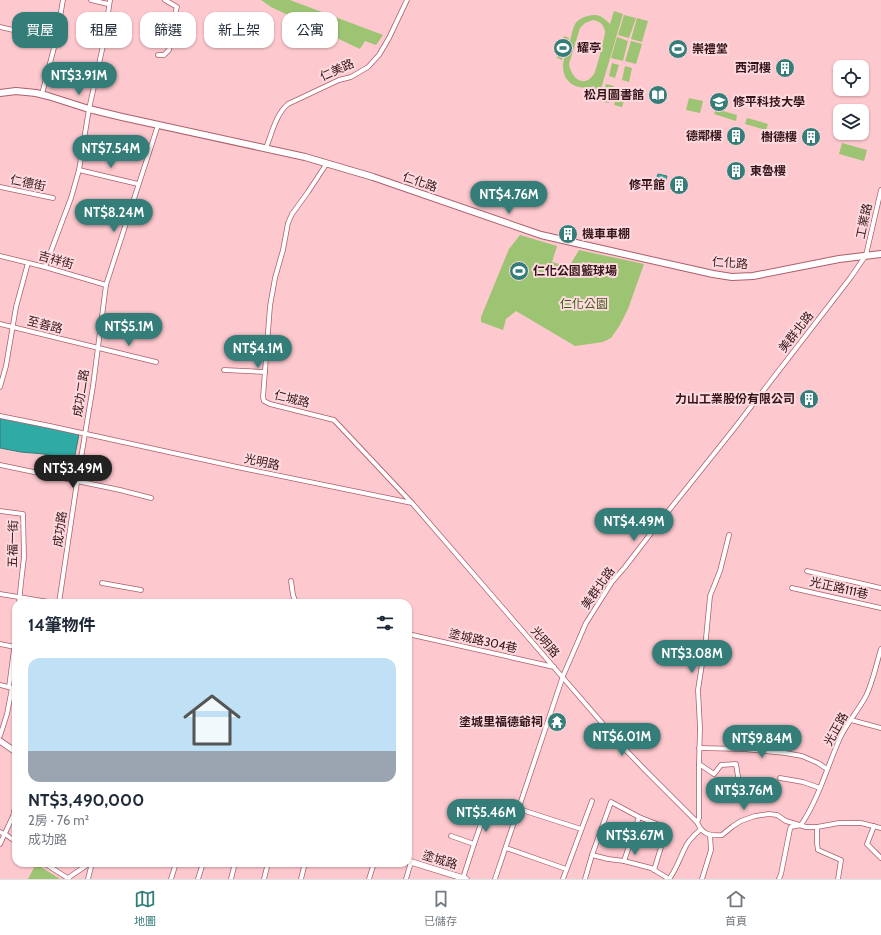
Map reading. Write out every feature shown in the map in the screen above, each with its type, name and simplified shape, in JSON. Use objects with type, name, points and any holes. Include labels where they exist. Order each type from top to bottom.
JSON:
[{"type":"main road","name":"仁化路","points":[[0,93],[24,91],[42,94],[89,109],[327,163],[373,177],[541,235],[713,274],[753,276],[832,260],[881,254]]},
{"type":"street","points":[[61,12],[63,0]]},
{"type":"street","points":[[45,267],[71,198],[79,170],[89,109],[104,41],[109,2],[90,0]]},
{"type":"street","points":[[158,55],[164,55],[169,50],[177,7],[165,0]]},
{"type":"street","name":"仁美路","points":[[266,148],[280,115],[288,104],[351,77],[368,67],[373,62],[389,38],[407,0]]},
{"type":"street","points":[[0,27],[12,30]]},
{"type":"street","points":[[42,94],[54,48]]},
{"type":"street","name":"成功二路","points":[[85,434],[106,285],[158,125]]},
{"type":"street","name":"仁城路","points":[[327,163],[292,214],[288,223],[270,306],[263,397],[264,401],[270,404],[334,420],[412,503]]},
{"type":"street","points":[[79,170],[138,184]]},
{"type":"street","name":"仁德街","points":[[0,187],[53,198]]},
{"type":"street","name":"工業路","points":[[866,256],[881,190]]},
{"type":"street","name":"吉祥街","points":[[0,256],[45,267],[106,285]]},
{"type":"street","name":"美群北路","points":[[495,879],[563,676],[586,623],[612,582],[626,567],[658,524],[733,430],[866,256]]},
{"type":"street","points":[[0,387],[6,366],[16,307],[28,263]]},
{"type":"street","name":"至善路","points":[[0,324],[156,362]]},
{"type":"street","points":[[224,370],[265,372]]},
{"type":"street","name":"光明路","points":[[0,416],[412,503],[631,755],[697,822]]},
{"type":"street","name":"成功路","points":[[60,599],[85,434]]},
{"type":"street","points":[[0,465],[120,490],[150,498]]},
{"type":"street","name":"五福一街","points":[[0,511],[23,514],[24,557],[20,597]]},
{"type":"street","points":[[729,535],[720,571],[710,596],[706,638],[698,690],[700,728],[699,818],[697,822],[700,830],[710,835],[722,835],[741,821],[755,816],[773,815],[777,815],[786,821],[806,827],[818,827],[839,823],[861,823],[881,828]]},
{"type":"street","name":"光正路111巷","points":[[807,571],[881,588]]},
{"type":"street","points":[[291,581],[294,599]]},
{"type":"street","points":[[102,582],[141,590]]},
{"type":"street","name":"光正路111巷","points":[[792,588],[881,608]]},
{"type":"street","points":[[0,594],[32,599]]},
{"type":"street","name":"塗城路304巷","points":[[412,635],[554,668]]},
{"type":"street","points":[[0,644],[12,647]]},
{"type":"street","name":"光正路","points":[[779,879],[790,829],[791,827],[801,825],[816,798],[842,733],[868,691],[881,649]]},
{"type":"street","points":[[0,685],[12,688],[7,714],[0,736]]},
{"type":"street","points":[[851,720],[881,728]]},
{"type":"street","points":[[0,741],[12,749]]},
{"type":"street","points":[[699,748],[744,749],[785,753],[802,756],[827,769]]},
{"type":"street","points":[[699,764],[714,774],[721,765],[736,764],[740,795]]},
{"type":"street","points":[[780,778],[803,782],[820,788]]},
{"type":"street","points":[[563,879],[592,801]]},
{"type":"street","points":[[585,879],[611,802],[639,817],[667,828],[654,870]]},
{"type":"street","points":[[519,809],[581,829]]},
{"type":"street","points":[[457,813],[482,820],[465,879]]},
{"type":"street","points":[[624,861],[639,817]]},
{"type":"street","points":[[0,844],[12,822]]},
{"type":"street","points":[[874,826],[866,844],[881,858]]},
{"type":"street","points":[[818,827],[818,850],[842,860],[838,879]]},
{"type":"street","points":[[592,855],[624,861],[654,870],[669,879],[684,848],[700,830]]},
{"type":"street","points":[[0,832],[12,839]]},
{"type":"street","points":[[702,879],[711,850],[710,835]]},
{"type":"street","points":[[451,836],[474,844]]},
{"type":"street","points":[[506,848],[566,869]]},
{"type":"street","name":"塗城路","points":[[412,863],[465,879]]},
{"type":"street","points":[[50,867],[68,879],[85,867]]},
{"type":"street","points":[[88,879],[90,867]]},
{"type":"street","points":[[171,879],[175,867]]},
{"type":"street","points":[[198,879],[202,867]]},
{"type":"street","points":[[231,879],[234,867]]},
{"type":"street","points":[[264,879],[267,867]]},
{"type":"street","points":[[301,879],[304,867]]},
{"type":"street","points":[[369,879],[373,867]]},
{"type":"street","points":[[406,879],[408,867]]},
{"type":"green space","points":[[261,0],[290,0],[322,12],[282,12]]},
{"type":"green space","points":[[614,11],[623,14],[598,99],[591,97],[594,86],[583,88],[569,82],[564,72],[563,63],[573,29],[575,24],[580,19],[586,16],[597,15],[610,24]],"holes":[[[593,20],[602,25],[605,30],[605,35],[594,74],[586,81],[582,81],[578,80],[572,74],[569,64],[580,28],[585,23]]]},
{"type":"green space","points":[[624,15],[636,18],[629,38],[618,35]]},
{"type":"green space","points":[[338,18],[383,35],[376,45],[365,41],[360,49],[338,39]]},
{"type":"green space","points":[[637,18],[648,21],[642,42],[631,39]]},
{"type":"green space","name":"耀亭","points":[[564,36],[569,38],[562,60],[557,58]]},
{"type":"green space","points":[[617,37],[628,41],[623,61],[611,58]]},
{"type":"green space","points":[[631,41],[642,44],[636,64],[625,61]]},
{"type":"green space","points":[[612,63],[619,65],[615,78],[609,76]]},
{"type":"green space","points":[[625,66],[632,68],[629,82],[622,80]]},
{"type":"green space","points":[[606,84],[614,86],[609,103],[600,101]]},
{"type":"green space","points":[[619,88],[627,90],[622,107],[614,105]]},
{"type":"green space","points":[[689,98],[703,101],[700,113],[686,110]]},
{"type":"green space","points":[[716,109],[737,115],[736,121],[714,114]]},
{"type":"green space","points":[[747,118],[768,124],[766,130],[745,124]]},
{"type":"green space","points":[[842,143],[867,150],[864,161],[839,154]]},
{"type":"green space","name":"仁化公園","points":[[520,235],[557,246],[552,262],[563,265],[570,265],[579,250],[644,264],[628,309],[611,338],[603,342],[575,346],[516,311],[506,319],[503,330],[481,322],[481,317],[509,249]]},
{"type":"green space","points":[[34,867],[41,867],[60,879],[28,879]]},
{"type":"water","points":[[658,174],[667,176],[663,189],[651,189]]},
{"type":"water","points":[[0,417],[79,434],[74,460],[0,448]]},
{"type":"place","name":"耀亭","points":[[563,48]]},
{"type":"place","name":"崇禮堂","points":[[678,49]]},
{"type":"place","name":"西河樓","points":[[785,68]]},
{"type":"place","name":"松月圖書館","points":[[658,95]]},
{"type":"place","name":"修平科技大學","points":[[719,102]]},
{"type":"place","name":"德鄰樓","points":[[736,136]]},
{"type":"place","name":"樹德樓","points":[[811,137]]},
{"type":"place","name":"東魯樓","points":[[736,171]]},
{"type":"place","name":"修平館","points":[[679,185]]},
{"type":"place","name":"機車車棚","points":[[568,234]]},
{"type":"place","name":"仁化公園籃球場","points":[[519,271]]},
{"type":"place","name":"力山工業股份有限公司","points":[[809,399]]},
{"type":"place","name":"塗城里福德爺祠","points":[[557,722]]}]
